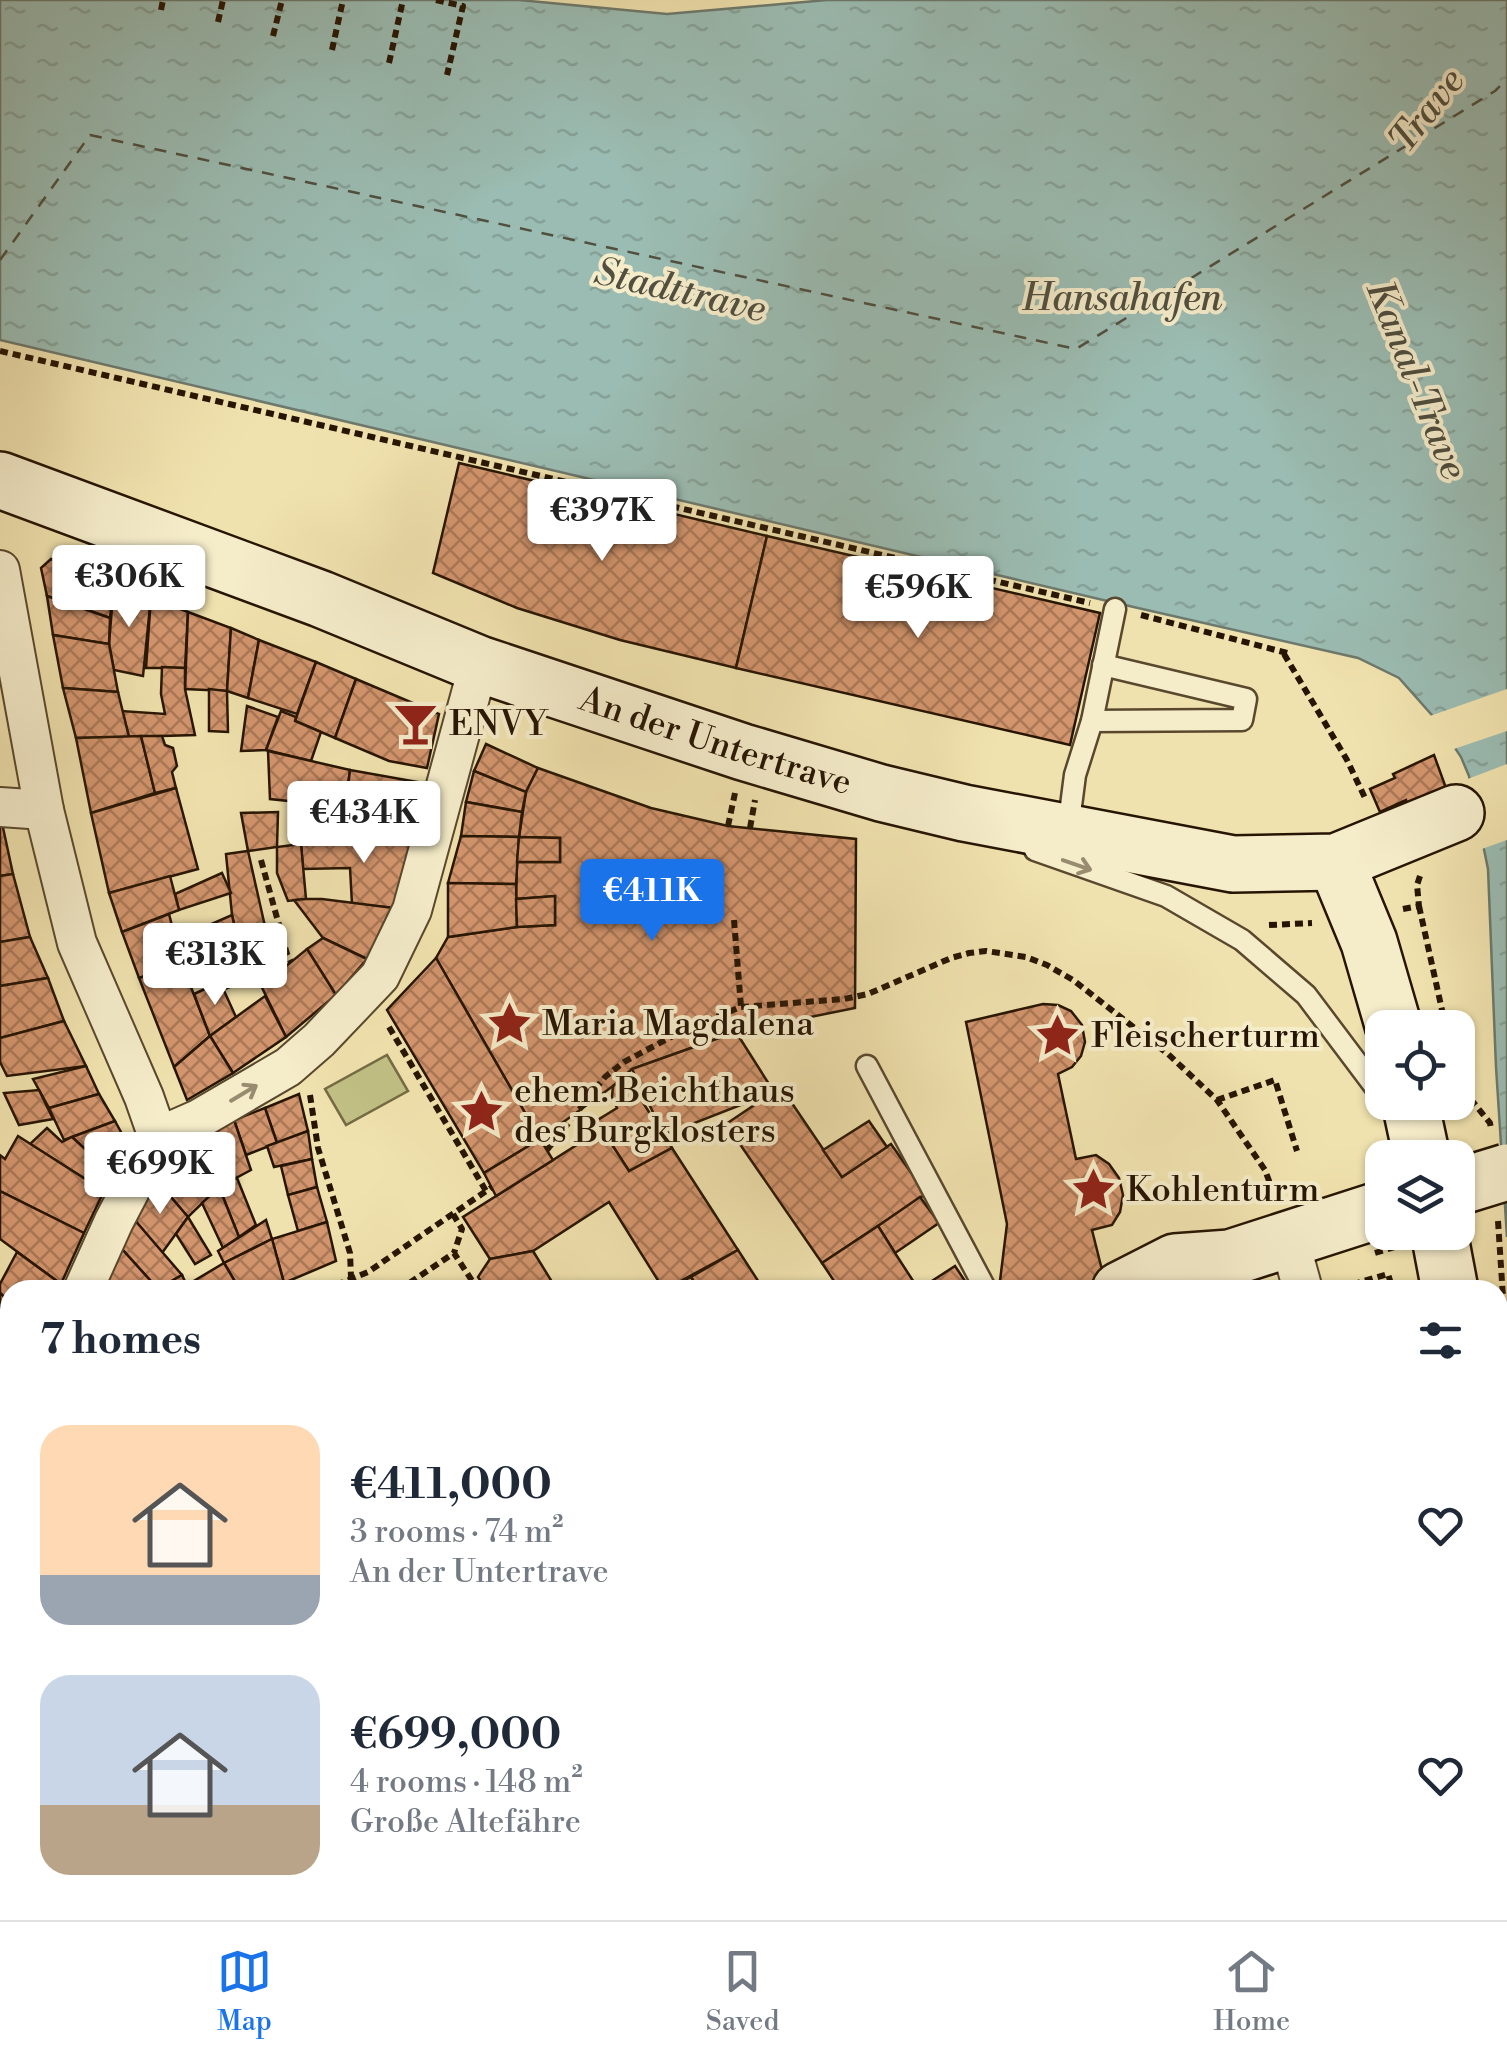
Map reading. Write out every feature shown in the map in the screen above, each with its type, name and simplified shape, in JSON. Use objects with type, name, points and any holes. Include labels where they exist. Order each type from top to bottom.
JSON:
[{"type":"main road","name":"An der Untertrave","points":[[0,480],[321,599],[479,664],[864,788],[993,818],[1233,864],[1336,862],[1456,813]]},
{"type":"main road","points":[[1336,862],[1369,942],[1389,1010]]},
{"type":"main road","points":[[1475,1182],[1507,1172]]},
{"type":"main road","points":[[1140,1280],[1175,1262],[1230,1258],[1365,1228]]},
{"type":"main road","points":[[1444,1250],[1448,1280]]},
{"type":"main road","points":[[1198,1280],[1230,1258]]},
{"type":"street","points":[[0,570],[44,810],[78,943],[158,1137]]},
{"type":"street","points":[[87,1280],[158,1137],[199,1120],[288,1067],[380,976],[412,910],[479,664]]},
{"type":"street","points":[[0,808],[44,810]]},
{"type":"lane","points":[[1068,831],[1075,775],[1092,720],[1116,609]]},
{"type":"lane","points":[[1092,720],[1242,720],[1244,710],[1246,699],[1103,665]]},
{"type":"lane","points":[[993,818],[1035,850],[1166,896],[1242,940],[1306,994],[1365,1073]]},
{"type":"lane","points":[[1152,892],[1155,862]]},
{"type":"lane","points":[[867,1066],[981,1280]]},
{"type":"path","points":[[161,10],[163,0]]},
{"type":"path","points":[[218,22],[223,0]]},
{"type":"path","points":[[274,36],[282,0]]},
{"type":"path","points":[[332,50],[343,0]]},
{"type":"path","points":[[389,63],[403,0]]},
{"type":"path","points":[[436,0],[463,6],[447,75]]},
{"type":"path","points":[[0,352],[1116,609],[1287,654],[1361,790]]},
{"type":"path","points":[[262,860],[291,962]]},
{"type":"path","points":[[1420,906],[1442,1010]]},
{"type":"path","points":[[1242,940],[1260,925],[1358,916]]},
{"type":"path","points":[[734,920],[741,1007]]},
{"type":"path","points":[[546,1150],[605,1077],[624,1062],[688,1028],[741,1007],[868,994],[951,958],[986,951],[1047,965],[1073,980],[1168,1054],[1217,1100],[1265,1170],[1289,1242]]},
{"type":"path","points":[[345,1280],[368,1272],[489,1189],[390,1026]]},
{"type":"path","points":[[1217,1100],[1275,1080],[1297,1151]]},
{"type":"path","points":[[309,1091],[318,1148],[350,1253],[351,1277]]},
{"type":"path","points":[[415,1280],[454,1253],[462,1230],[452,1214]]},
{"type":"path","points":[[454,1253],[472,1280]]},
{"type":"path","points":[[1367,1280],[1388,1274],[1390,1280]]},
{"type":"shaded area","points":[[387,1055],[408,1091],[346,1125],[325,1089]]},
{"type":"water","name":"Hansahafen","points":[[0,0],[519,0],[667,14],[827,0],[1507,0],[1507,1237],[1488,869],[1469,776],[1461,757],[1438,722],[1399,678],[1358,658],[0,340]]},
{"type":"pier","points":[[1507,689],[1507,731],[1451,750],[1427,717]]},
{"type":"pier","points":[[1507,764],[1507,840],[1479,850],[1465,780]]},
{"type":"building","points":[[459,463],[767,536],[736,668],[620,640],[517,608],[433,573]]},
{"type":"building","points":[[767,536],[1100,613],[1070,745],[736,668]]},
{"type":"building","points":[[51,559],[114,583],[110,618],[47,596],[41,568]]},
{"type":"building","points":[[114,583],[151,597],[143,676],[114,670],[109,644]]},
{"type":"building","points":[[47,596],[110,618],[109,644],[53,635]]},
{"type":"building","points":[[151,597],[188,612],[185,668],[146,668]]},
{"type":"building","points":[[188,612],[231,628],[227,691],[185,689]]},
{"type":"building","points":[[231,628],[259,640],[248,698],[227,691]]},
{"type":"building","points":[[53,635],[109,644],[118,692],[63,688]]},
{"type":"building","points":[[259,640],[316,662],[297,714],[248,698]]},
{"type":"building","points":[[316,662],[356,679],[335,738],[295,721]]},
{"type":"building","points":[[162,667],[185,668],[185,689],[195,735],[129,737],[122,711],[165,714]]},
{"type":"building","points":[[356,679],[439,714],[427,768],[389,761],[335,738]]},
{"type":"building","points":[[63,688],[118,692],[129,737],[76,738]]},
{"type":"building","points":[[209,689],[227,691],[228,732],[209,731]]},
{"type":"building","points":[[247,706],[278,717],[266,750],[241,751]]},
{"type":"building","points":[[281,711],[321,732],[311,761],[266,750]]},
{"type":"building","points":[[141,736],[155,793],[91,813],[76,738]]},
{"type":"building","points":[[141,736],[162,736],[165,745],[173,748],[176,788],[155,793]]},
{"type":"building","points":[[486,744],[538,768],[526,792],[474,771]]},
{"type":"building","points":[[268,751],[350,770],[345,807],[270,799]]},
{"type":"building","points":[[1434,755],[1446,788],[1380,812],[1370,789]]},
{"type":"building","points":[[538,768],[651,808],[728,826],[856,839],[855,1008],[736,1032],[632,1069],[540,1139],[436,958],[448,937],[555,925],[555,896],[516,899],[517,862],[560,862],[560,838],[519,837],[526,792]]},
{"type":"building","points":[[350,770],[423,783],[418,815],[345,811]]},
{"type":"building","points":[[474,771],[526,792],[522,812],[466,802]]},
{"type":"building","points":[[176,788],[198,869],[109,893],[91,813]]},
{"type":"building","points":[[466,802],[522,812],[519,837],[461,836]]},
{"type":"building","points":[[307,804],[345,807],[344,825],[307,826]]},
{"type":"building","points":[[345,811],[418,815],[413,839],[343,840]]},
{"type":"building","points":[[278,812],[277,847],[248,851],[241,813]]},
{"type":"building","points":[[0,823],[13,874],[0,876]]},
{"type":"building","points":[[461,836],[519,837],[516,884],[448,883]]},
{"type":"building","points":[[519,837],[560,838],[560,862],[517,862]]},
{"type":"building","points":[[413,839],[394,908],[352,904],[350,868],[303,869],[301,844]]},
{"type":"building","points":[[301,844],[306,899],[288,901],[277,873],[277,847]]},
{"type":"building","points":[[248,851],[264,922],[276,953],[253,969],[238,942],[226,854]]},
{"type":"building","points":[[222,873],[231,893],[179,910],[175,894]]},
{"type":"building","points":[[13,874],[30,937],[0,942],[0,876]]},
{"type":"building","points":[[170,876],[179,910],[122,932],[109,893]]},
{"type":"building","points":[[448,883],[516,884],[517,927],[448,937]]},
{"type":"building","points":[[555,896],[555,925],[517,927],[516,899]]},
{"type":"building","points":[[322,899],[394,908],[367,959],[323,938],[294,900]]},
{"type":"building","points":[[169,914],[182,964],[139,978],[122,932]]},
{"type":"building","points":[[232,915],[238,942],[208,960],[182,964],[177,939]]},
{"type":"building","points":[[30,937],[48,978],[0,986],[0,942]]},
{"type":"building","points":[[323,938],[367,959],[336,995],[307,949]]},
{"type":"building","points":[[238,942],[256,976],[223,990],[208,960]]},
{"type":"building","points":[[307,949],[336,995],[286,1037],[253,969],[276,953],[285,967]]},
{"type":"building","points":[[436,958],[540,1139],[484,1173],[387,1010]]},
{"type":"building","points":[[182,964],[210,1036],[174,1067],[139,978]]},
{"type":"building","points":[[48,978],[64,1021],[0,1038],[0,986]]},
{"type":"building","points":[[220,982],[236,1017],[210,1036],[194,994]]},
{"type":"building","points":[[265,996],[286,1037],[233,1073],[210,1036]]},
{"type":"building","points":[[1043,1004],[1071,1011],[1082,1025],[1085,1042],[1081,1056],[1072,1067],[1058,1074],[1076,1159],[1096,1155],[1109,1164],[1119,1178],[1123,1195],[1120,1212],[1112,1225],[1092,1230],[1104,1280],[1000,1280],[1007,1224],[966,1022]]},
{"type":"building","points":[[64,1021],[86,1066],[7,1076],[0,1062],[0,1038]]},
{"type":"building","points":[[736,1032],[774,1092],[664,1135],[632,1069]]},
{"type":"building","points":[[210,1036],[233,1073],[187,1100],[174,1067]]},
{"type":"building","points":[[86,1066],[99,1094],[49,1108],[33,1079]]},
{"type":"building","points":[[623,1079],[640,1085],[642,1101],[672,1148],[629,1171],[596,1121],[617,1108],[613,1086]]},
{"type":"building","points":[[781,1087],[842,1177],[891,1144],[926,1194],[822,1263],[726,1124]]},
{"type":"building","points":[[39,1090],[53,1119],[19,1125],[4,1093]]},
{"type":"building","points":[[99,1094],[115,1121],[64,1140],[49,1108]]},
{"type":"building","points":[[299,1094],[308,1131],[277,1143],[265,1108]]},
{"type":"building","points":[[265,1108],[277,1143],[246,1155],[234,1120]]},
{"type":"building","points":[[234,1120],[251,1170],[219,1187],[196,1144]]},
{"type":"building","points":[[115,1121],[128,1145],[98,1142],[86,1150],[72,1137]]},
{"type":"building","points":[[869,1121],[887,1147],[842,1177],[823,1150]]},
{"type":"building","points":[[47,1128],[62,1142],[72,1137],[86,1150],[98,1142],[128,1145],[104,1191],[30,1144]]},
{"type":"building","points":[[602,1129],[629,1171],[672,1148],[738,1250],[682,1280],[658,1280],[609,1202],[533,1251],[490,1259],[463,1217]]},
{"type":"building","points":[[308,1131],[312,1159],[274,1167],[267,1146]]},
{"type":"building","points":[[18,1136],[104,1191],[84,1233],[0,1191],[0,1155],[5,1159]]},
{"type":"building","points":[[540,1139],[553,1160],[496,1196],[484,1173]]},
{"type":"building","points":[[196,1144],[219,1187],[188,1217],[158,1182]]},
{"type":"building","points":[[312,1159],[317,1187],[288,1195],[281,1166]]},
{"type":"building","points":[[237,1178],[256,1225],[239,1237],[219,1187]]},
{"type":"building","points":[[158,1182],[188,1217],[162,1253],[133,1218]]},
{"type":"building","points":[[219,1187],[239,1237],[223,1248],[202,1203]]},
{"type":"building","points":[[317,1187],[327,1222],[298,1231],[288,1195]]},
{"type":"building","points":[[0,1191],[84,1233],[63,1280],[56,1280],[0,1239]]},
{"type":"building","points":[[920,1197],[939,1223],[895,1253],[878,1226]]},
{"type":"building","points":[[188,1217],[211,1255],[195,1264],[176,1234]]},
{"type":"building","points":[[133,1218],[182,1275],[173,1280],[150,1280],[121,1248]]},
{"type":"building","points":[[266,1220],[272,1239],[224,1263],[218,1251]]},
{"type":"building","points":[[327,1222],[336,1261],[283,1280],[272,1239]]},
{"type":"building","points":[[878,1226],[913,1280],[833,1280],[822,1263]]},
{"type":"building","points":[[272,1239],[283,1280],[234,1280],[224,1263]]},
{"type":"building","points":[[121,1248],[150,1280],[108,1280]]},
{"type":"building","points":[[738,1250],[758,1280],[693,1280],[691,1277]]},
{"type":"building","points":[[533,1251],[551,1280],[480,1280],[490,1259]]},
{"type":"building","points":[[17,1252],[56,1280],[2,1280]]},
{"type":"building","points":[[224,1263],[234,1280],[195,1280]]},
{"type":"building","points":[[955,1266],[964,1280],[933,1280]]},
{"type":"ferry route","points":[[0,260],[90,135],[1076,349],[1495,91],[1507,79]]},
{"type":"place","name":"ENVY","points":[[416,724]]},
{"type":"place","name":"Maria Magdalena","points":[[509,1024]]},
{"type":"place","name":"Fleischerturm","points":[[1058,1036]]},
{"type":"place","name":"ehem. Beichthaus des Burgklosters","points":[[481,1111]]},
{"type":"place","name":"Kohlenturm","points":[[1093,1190]]},
{"type":"water label","name":"Trave","points":[[1427,111]]},
{"type":"water label","name":"Stadttrave","points":[[680,291]]},
{"type":"water label","name":"Kanal-Trave","points":[[1416,380]]}]
